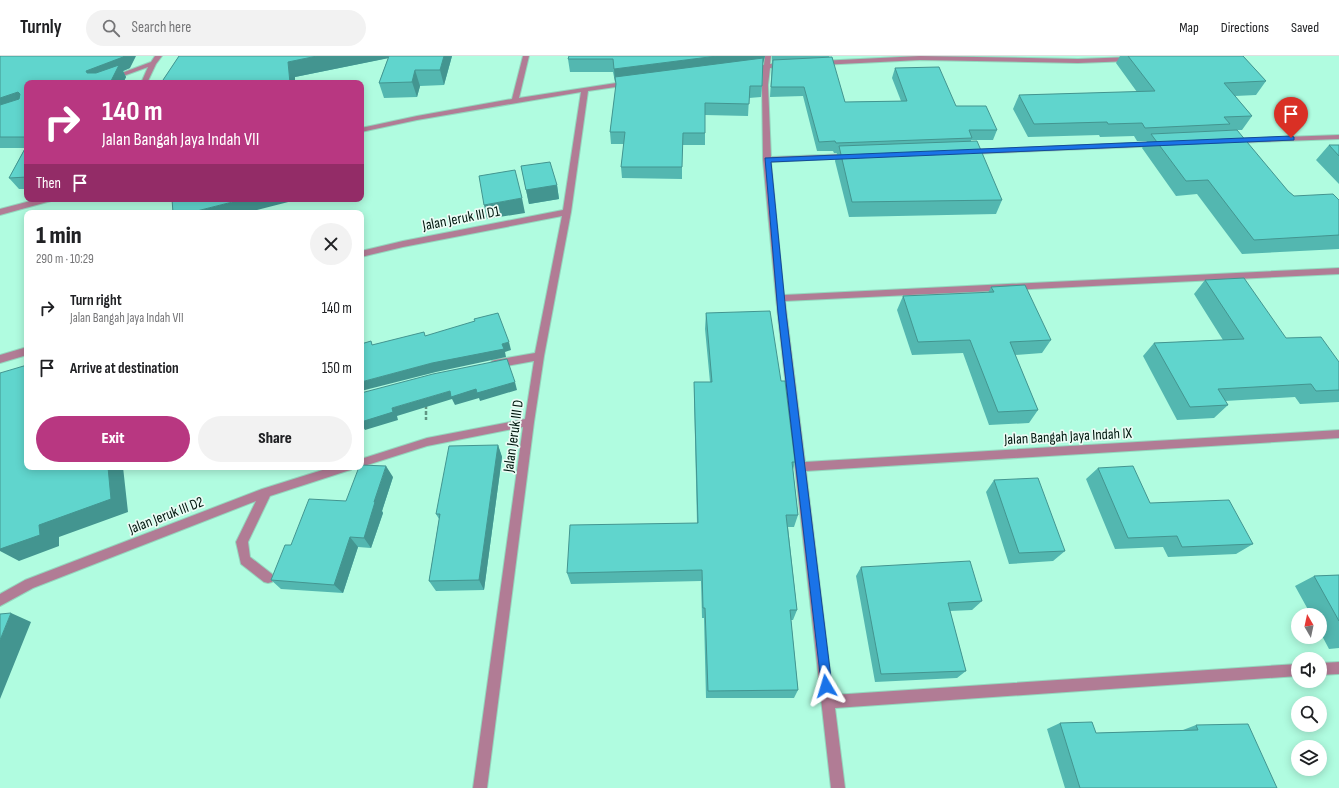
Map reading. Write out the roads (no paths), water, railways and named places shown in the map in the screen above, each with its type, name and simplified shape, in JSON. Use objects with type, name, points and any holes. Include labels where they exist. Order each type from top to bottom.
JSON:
[{"type":"street","points":[[145,80],[153,63],[159,56]]},
{"type":"street","points":[[515,102],[526,56]]},
{"type":"street","points":[[812,64],[920,57],[1139,59]]},
{"type":"street","points":[[743,69],[767,61],[797,64]]},
{"type":"street","points":[[767,61],[767,160],[780,298],[838,788]]},
{"type":"street","points":[[106,80],[153,63]]},
{"type":"street","points":[[364,129],[417,118],[585,89],[640,82]]},
{"type":"street","name":"Jalan Jeruk III D","points":[[480,788],[529,422],[539,356],[567,212],[585,89]]},
{"type":"street","points":[[1228,141],[1339,137]]},
{"type":"street","points":[[958,152],[1164,144]]},
{"type":"street","points":[[767,160],[855,156]]},
{"type":"street","points":[[0,212],[37,202]]},
{"type":"street","name":"Jalan Jeruk III D1","points":[[364,253],[403,244],[567,212]]},
{"type":"street","points":[[780,298],[1339,271]]},
{"type":"street","points":[[0,359],[24,352]]},
{"type":"street","points":[[482,367],[539,356]]},
{"type":"street","points":[[364,462],[427,442],[529,422]]},
{"type":"street","name":"Jalan Bangah Jaya Indah IX","points":[[799,467],[1339,434]]},
{"type":"street","name":"Jalan Jeruk III D2","points":[[0,600],[29,584],[266,492],[337,470]]},
{"type":"street","points":[[266,492],[242,542],[245,560],[268,578]]},
{"type":"street","points":[[1327,669],[1339,668]]},
{"type":"street","points":[[828,702],[1291,670]]}]
